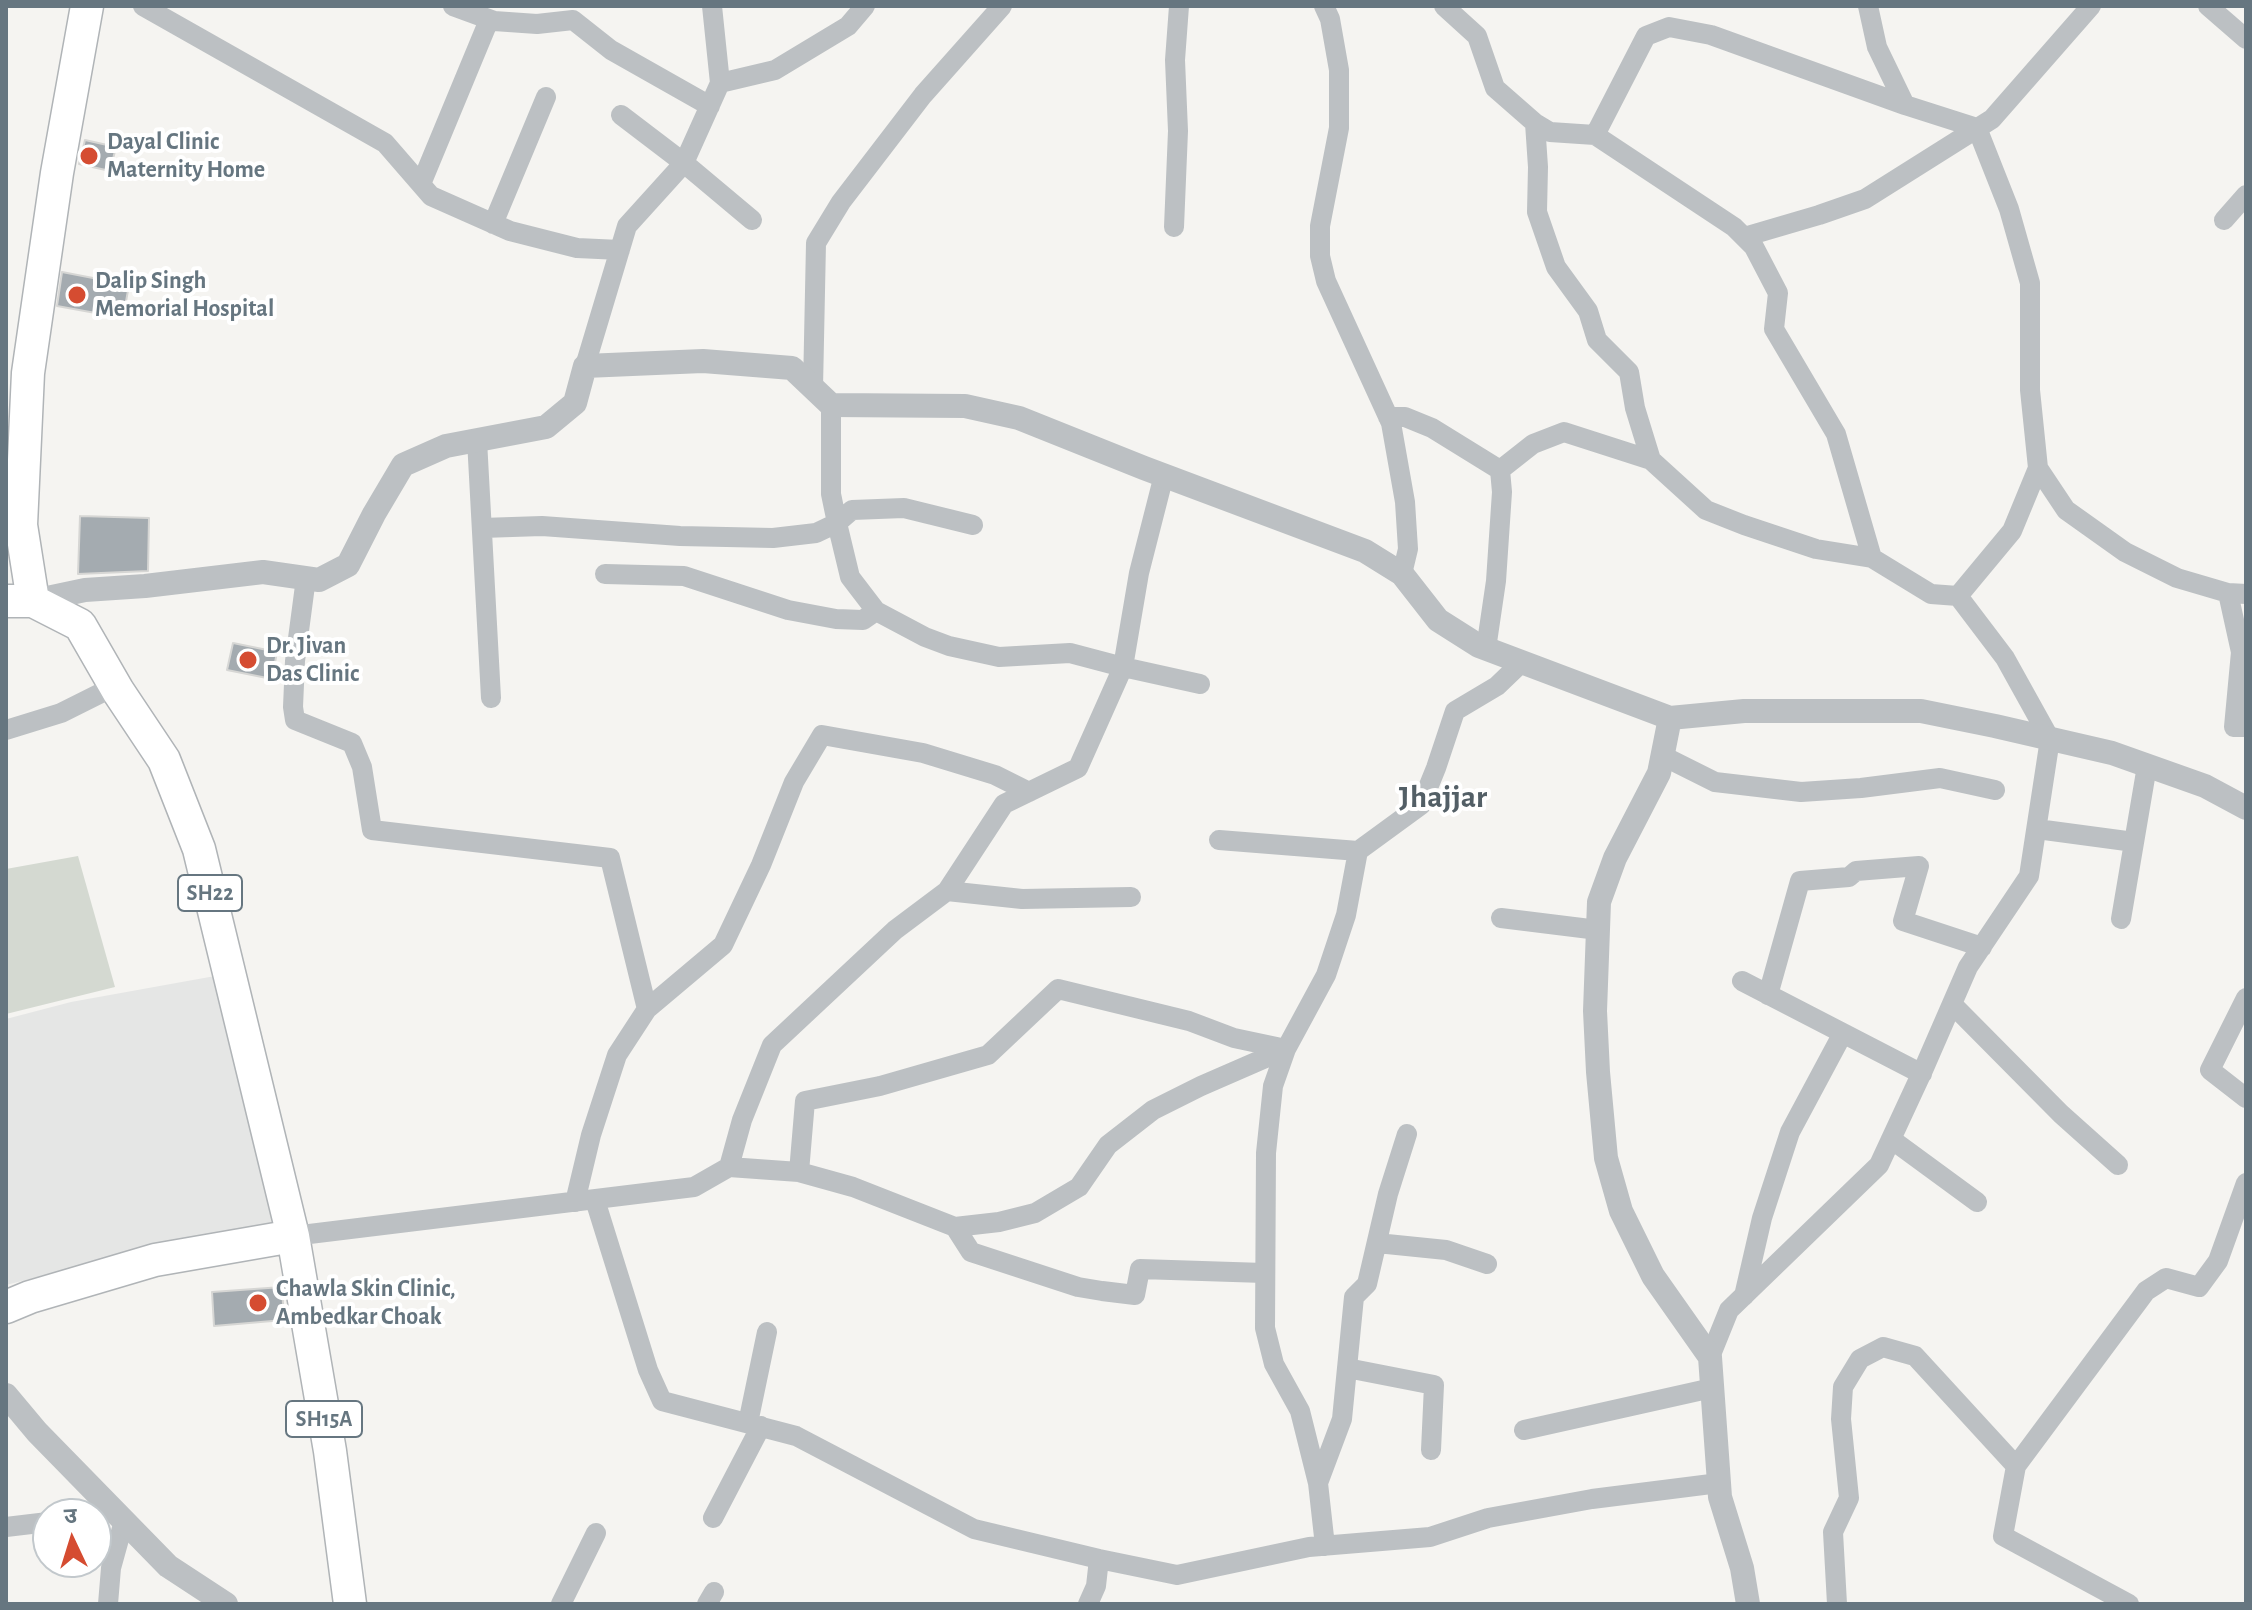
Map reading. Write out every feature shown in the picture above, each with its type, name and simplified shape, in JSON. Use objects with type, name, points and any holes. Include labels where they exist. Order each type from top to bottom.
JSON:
[{"type":"main road","points":[[19,601],[28,373],[57,173],[87,6]]},
{"type":"main road","name":"SH22","points":[[19,601],[80,625],[115,686],[164,760],[199,849],[293,1236]]},
{"type":"main road","points":[[6,1307],[155,1260],[293,1236]]},
{"type":"main road","name":"SH15A","points":[[293,1236],[330,1451],[350,1604]]},
{"type":"street","points":[[143,6],[385,143],[431,196],[510,231],[577,248],[620,250]]},
{"type":"street","points":[[453,6],[537,24],[573,20],[611,50],[710,106]]},
{"type":"street","points":[[19,601],[85,590],[263,572],[319,580],[348,565],[403,465],[446,446],[546,427],[575,403],[627,226],[684,163],[720,83],[712,6]]},
{"type":"street","points":[[720,83],[775,70],[848,26],[865,6]]},
{"type":"street","points":[[813,388],[816,243],[841,202],[923,95],[1002,6]]},
{"type":"street","points":[[1174,227],[1178,131],[1175,60],[1179,6]]},
{"type":"street","points":[[1324,6],[1330,19],[1339,70],[1339,128],[1320,226],[1320,256],[1326,281],[1391,423],[1405,502],[1408,549],[1402,574]]},
{"type":"street","points":[[1444,6],[1477,36],[1495,88],[1535,123],[1550,132],[1595,135],[1734,227],[1754,247],[1778,293],[1774,329],[1836,434],[1872,558]]},
{"type":"street","points":[[1868,6],[1877,47],[1905,105]]},
{"type":"street","points":[[1744,237],[1865,199],[1992,119],[2091,6]]},
{"type":"street","points":[[2208,6],[2245,37]]},
{"type":"street","points":[[421,184],[494,16]]},
{"type":"street","points":[[1595,135],[1646,36],[1669,27],[1711,35],[1977,128]]},
{"type":"street","points":[[493,224],[546,97]]},
{"type":"street","points":[[621,115],[752,220]]},
{"type":"street","points":[[1535,123],[1537,212],[1556,267],[1588,311],[1597,340],[1629,372],[1635,408],[1651,460]]},
{"type":"street","points":[[1977,128],[2009,209],[2030,283],[2030,390],[2038,468],[2066,510],[2125,552],[2177,578],[2237,594],[2241,652],[2234,727],[2246,727]]},
{"type":"street","points":[[2224,220],[2246,195]]},
{"type":"street","points":[[585,366],[703,361],[792,368],[831,405],[965,406],[1019,418],[1365,551],[1402,574],[1438,620],[1486,649],[1670,718],[1744,711],[1921,711],[2112,753],[2205,786],[2246,808]]},
{"type":"street","points":[[831,405],[831,494],[837,523],[850,577],[876,611],[949,646],[999,657],[1070,653],[1200,684]]},
{"type":"street","points":[[1388,417],[1405,417],[1432,428],[1500,470]]},
{"type":"street","points":[[1500,470],[1533,444],[1564,432],[1651,460],[1706,510],[1816,549],[1872,558],[1931,594],[1958,596],[2005,658],[2050,739],[2029,876],[1968,967],[1879,1165],[1729,1310],[1710,1357],[1720,1497],[1742,1568],[1748,1604]]},
{"type":"street","points":[[477,440],[491,698]]},
{"type":"street","points":[[1958,596],[2012,531],[2038,468]]},
{"type":"street","points":[[1486,649],[1496,581],[1502,492],[1500,470]]},
{"type":"street","points":[[729,1167],[742,1120],[772,1045],[895,930],[947,891],[1004,804],[1078,768],[1123,667],[1139,573],[1164,475]]},
{"type":"street","points":[[482,528],[542,526],[680,536],[773,538],[816,533],[837,523],[852,510],[904,508],[973,525]]},
{"type":"street","points":[[605,574],[684,576],[759,602],[836,619],[863,620],[876,611]]},
{"type":"street","points":[[306,578],[295,661],[295,720],[352,743],[362,767],[372,830],[610,858],[647,1009]]},
{"type":"street","points":[[1219,840],[1358,851],[1421,805],[1455,711],[1497,686],[1522,662]]},
{"type":"street","points":[[6,730],[61,713],[115,686]]},
{"type":"street","points":[[1670,718],[1659,773],[1615,858],[1599,902],[1595,1011],[1598,1072],[1606,1158],[1621,1211],[1653,1276],[1710,1357]]},
{"type":"street","points":[[1029,792],[995,775],[923,753],[822,735],[794,782],[761,865],[723,945],[647,1009],[617,1055],[591,1135],[585,1201],[662,1401],[796,1436],[974,1529],[1177,1575],[1309,1547],[1430,1537],[1488,1518],[1518,1512],[1719,1483]]},
{"type":"street","points":[[1663,756],[1715,782],[1801,792],[1940,778],[1995,790]]},
{"type":"street","points":[[2121,919],[2147,766]]},
{"type":"street","points":[[2037,829],[2134,842]]},
{"type":"street","points":[[1325,1546],[1318,1483],[1300,1411],[1274,1364],[1265,1328],[1266,1153],[1273,1086],[1286,1049],[1326,975],[1346,915],[1358,851]]},
{"type":"street","points":[[1768,995],[1800,881],[1849,877],[1856,871],[1919,866],[1903,921],[1982,947]]},
{"type":"street","points":[[947,891],[1022,899],[1131,897]]},
{"type":"street","points":[[1501,918],[1598,930]]},
{"type":"street","points":[[1742,981],[1922,1074]]},
{"type":"street","points":[[799,1172],[805,1101],[880,1086],[988,1055],[1058,989],[1189,1021],[1234,1038],[1286,1049]]},
{"type":"street","points":[[2246,998],[2210,1070],[2246,1098]]},
{"type":"street","points":[[1952,1004],[2061,1114],[2118,1165]]},
{"type":"street","points":[[1744,1296],[1762,1218],[1790,1132],[1843,1033]]},
{"type":"street","points":[[293,1236],[694,1187],[729,1167],[799,1172],[853,1187],[955,1227],[999,1222],[1035,1213],[1079,1187],[1108,1145],[1153,1110],[1286,1049]]},
{"type":"street","points":[[1318,1483],[1342,1419],[1354,1297],[1367,1284],[1388,1194],[1407,1134]]},
{"type":"street","points":[[1891,1139],[1977,1202]]},
{"type":"street","points":[[2129,1604],[2003,1536],[2016,1466],[2146,1291],[2166,1278],[2199,1287],[2218,1261],[2246,1183]]},
{"type":"street","points":[[955,1227],[971,1252],[1078,1287],[1102,1291],[1135,1295],[1140,1269],[1264,1273]]},
{"type":"street","points":[[1377,1243],[1446,1250],[1487,1264]]},
{"type":"street","points":[[713,1518],[755,1425],[767,1332]]},
{"type":"street","points":[[1837,1604],[1833,1532],[1849,1498],[1841,1419],[1843,1387],[1860,1359],[1883,1347],[1915,1356],[2016,1466]]},
{"type":"street","points":[[1347,1368],[1434,1385],[1431,1450]]},
{"type":"street","points":[[1524,1430],[1712,1388]]},
{"type":"street","points":[[6,1395],[96,1498]]},
{"type":"street","points":[[112,1516],[168,1566],[226,1604]]},
{"type":"street","points":[[6,1527],[32,1524]]},
{"type":"street","points":[[561,1604],[596,1533]]},
{"type":"street","points":[[1088,1604],[1096,1586],[1099,1559]]},
{"type":"street","points":[[108,1604],[110,1578]]},
{"type":"shaded area","points":[[78,856],[115,987],[6,1014],[6,869]]},
{"type":"shaded area","points":[[215,976],[276,1223],[145,1250],[6,1285],[6,1019],[71,1002]]},
{"type":"building","points":[[85,140],[116,147],[110,171],[79,164]]},
{"type":"building","points":[[62,272],[129,285],[123,318],[57,306]]},
{"type":"building","points":[[80,516],[149,518],[148,571],[78,574]]},
{"type":"building","points":[[233,643],[277,652],[272,679],[227,670]]},
{"type":"building","points":[[282,1287],[284,1320],[214,1326],[212,1292]]},
{"type":"place","name":"Dayal Clinic Maternity Home","points":[[89,156]]},
{"type":"place","name":"Dalip Singh Memorial Hospital","points":[[77,295]]},
{"type":"place","name":"Dr. Jivan Das Clinic","points":[[248,660]]},
{"type":"place","name":"Chawla Skin Clinic, Ambedkar Choak","points":[[258,1303]]},
{"type":"district","name":"Jhajjar","points":[[1443,797]]}]
